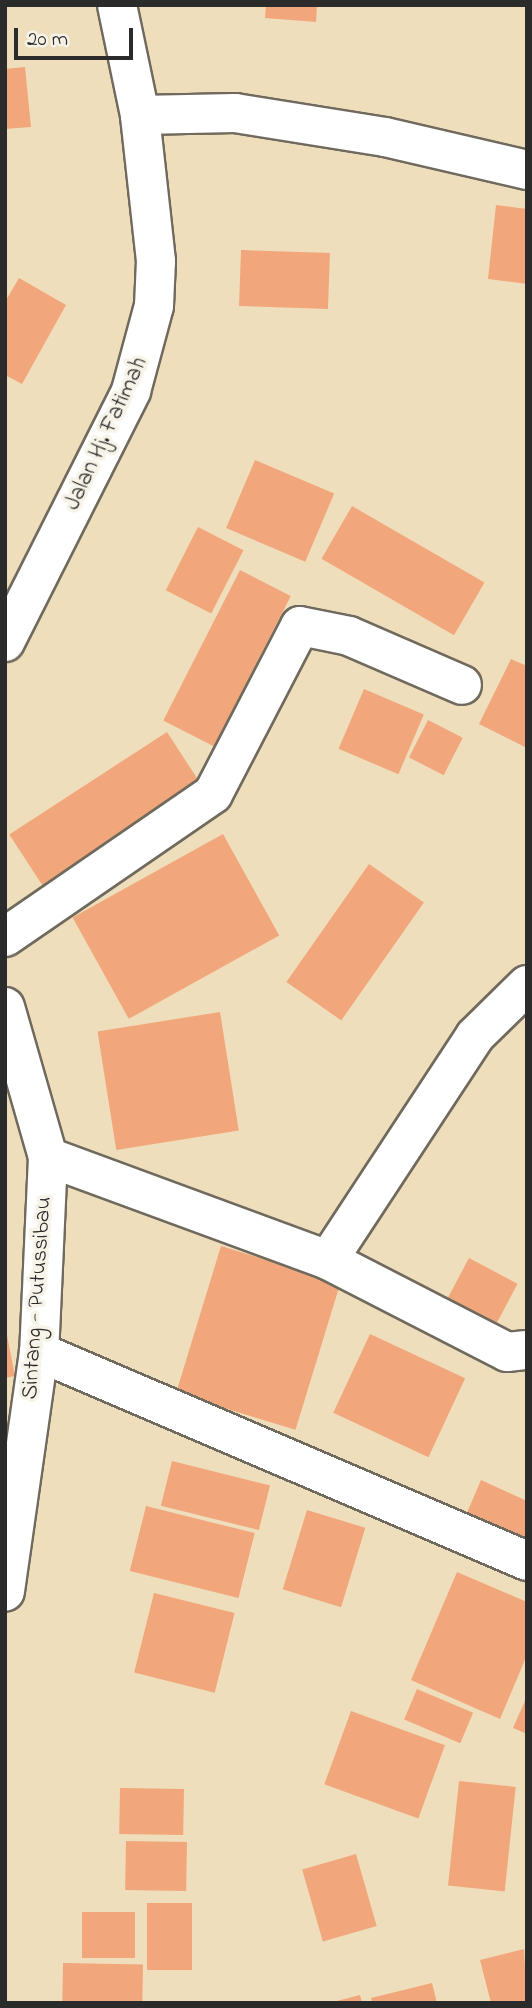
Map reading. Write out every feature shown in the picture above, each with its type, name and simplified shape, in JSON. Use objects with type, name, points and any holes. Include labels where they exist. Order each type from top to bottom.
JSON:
[{"type":"main road","name":"Jalan Hj. Fatimah","points":[[5,642],[112,433],[146,350],[156,261],[140,115],[117,5]]},
{"type":"main road","points":[[140,115],[235,113],[385,137],[527,170]]},
{"type":"main road","points":[[5,937],[213,794],[300,626],[349,636],[462,685]]},
{"type":"main road","points":[[328,1260],[475,1035],[527,985]]},
{"type":"main road","name":"Sintang - Putussibau","points":[[5,1007],[48,1157],[39,1352],[5,1592]]},
{"type":"main road","points":[[48,1157],[328,1260],[507,1352],[527,1350]]},
{"type":"main road","points":[[39,1352],[527,1561]]},
{"type":"building","points":[[266,5],[317,5],[316,22],[265,18]]},
{"type":"building","points":[[25,67],[31,127],[5,129],[5,69]]},
{"type":"building","points":[[496,205],[527,209],[527,284],[488,279]]},
{"type":"building","points":[[241,250],[330,253],[328,309],[239,306]]},
{"type":"building","points":[[19,278],[66,305],[22,384],[5,375],[5,302]]},
{"type":"building","points":[[255,460],[334,494],[305,562],[226,528]]},
{"type":"building","points":[[352,506],[485,582],[454,635],[322,559]]},
{"type":"building","points":[[198,527],[243,550],[211,613],[166,590]]},
{"type":"building","points":[[240,570],[291,596],[214,746],[163,721]]},
{"type":"building","points":[[511,659],[527,666],[527,748],[479,724]]},
{"type":"building","points":[[364,689],[424,714],[398,774],[339,749]]},
{"type":"building","points":[[428,720],[463,738],[444,775],[409,757]]},
{"type":"building","points":[[167,732],[205,790],[47,892],[9,834]]},
{"type":"building","points":[[223,834],[279,935],[129,1019],[73,917]]},
{"type":"building","points":[[369,864],[424,902],[341,1020],[286,982]]},
{"type":"building","points":[[220,1012],[239,1131],[116,1150],[98,1031]]},
{"type":"building","points":[[221,1246],[341,1283],[296,1430],[176,1393]]},
{"type":"building","points":[[469,1258],[518,1284],[494,1328],[446,1302]]},
{"type":"building","points":[[5,1325],[15,1376],[5,1378]]},
{"type":"building","points":[[370,1334],[465,1378],[428,1457],[333,1413]]},
{"type":"building","points":[[172,1461],[270,1485],[259,1530],[161,1506]]},
{"type":"building","points":[[481,1480],[527,1501],[527,1560],[460,1529]]},
{"type":"building","points":[[146,1506],[255,1533],[238,1598],[130,1571]]},
{"type":"building","points":[[307,1510],[365,1528],[341,1607],[283,1589]]},
{"type":"building","points":[[457,1572],[527,1602],[527,1655],[500,1719],[411,1680]]},
{"type":"building","points":[[154,1593],[235,1613],[215,1693],[134,1673]]},
{"type":"building","points":[[417,1689],[473,1713],[460,1743],[404,1719]]},
{"type":"building","points":[[527,1696],[527,1734],[513,1728]]},
{"type":"building","points":[[351,1711],[445,1745],[418,1818],[324,1784]]},
{"type":"building","points":[[459,1781],[516,1787],[505,1891],[448,1885]]},
{"type":"building","points":[[120,1788],[184,1789],[183,1835],[119,1834]]},
{"type":"building","points":[[126,1841],[187,1842],[186,1891],[125,1890]]},
{"type":"building","points":[[356,1854],[377,1926],[323,1942],[302,1869]]},
{"type":"building","points":[[147,1903],[192,1903],[192,1970],[147,1970]]},
{"type":"building","points":[[82,1912],[135,1912],[135,1958],[82,1958]]},
{"type":"building","points":[[524,1949],[527,2003],[491,2003],[480,1960]]},
{"type":"building","points":[[63,1963],[143,1964],[142,2003],[62,2003]]},
{"type":"building","points":[[432,1983],[437,2003],[372,2003],[371,1998]]},
{"type":"building","points":[[360,1995],[362,2003],[333,2003],[333,2002]]}]
